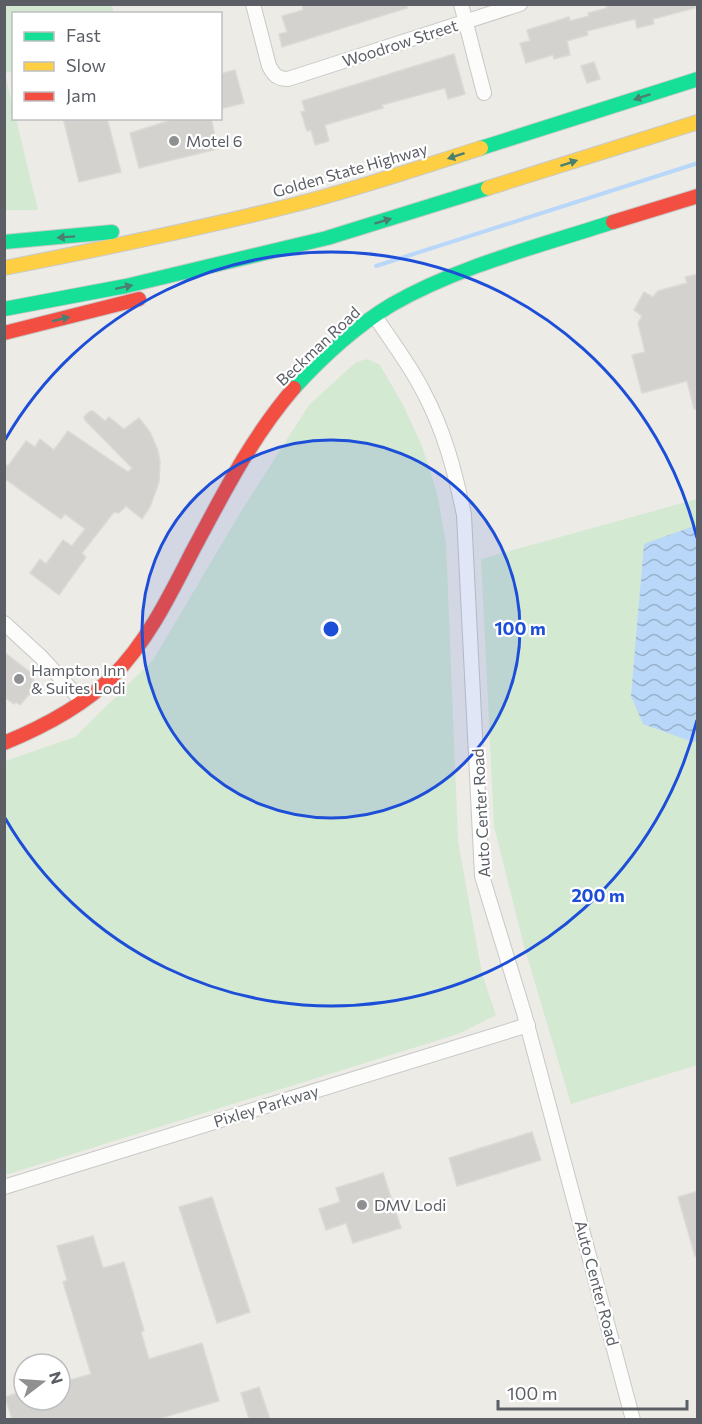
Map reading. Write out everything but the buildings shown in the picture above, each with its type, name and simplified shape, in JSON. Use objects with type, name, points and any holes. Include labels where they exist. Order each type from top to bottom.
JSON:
[{"type":"main road","name":"Golden State Highway","points":[[4,268],[294,206],[698,80]]},
{"type":"main road","points":[[201,282],[327,238],[698,122]]},
{"type":"main road","name":"Beckman Road","points":[[4,743],[37,729],[82,701],[109,679],[128,658],[161,611],[247,451],[267,421],[294,388],[352,333],[375,316],[423,289],[492,261],[698,196]]},
{"type":"main road","points":[[4,242],[85,236],[249,215]]},
{"type":"main road","points":[[4,309],[126,286],[327,238]]},
{"type":"main road","points":[[4,333],[147,297]]},
{"type":"street","name":"Woodrow Street","points":[[253,4],[269,66],[279,79],[288,79],[520,4]]},
{"type":"street","points":[[461,4],[484,93]]},
{"type":"street","name":"Auto Center Road","points":[[375,316],[422,389],[444,436],[455,471],[464,515],[482,876],[528,1025],[633,1419]]},
{"type":"street","points":[[4,623],[41,657],[82,701]]},
{"type":"street","name":"Pixley Parkway","points":[[4,1187],[528,1025]]},
{"type":"green space","points":[[4,5],[112,5],[114,12],[12,12],[12,71],[5,73],[12,104],[12,120],[16,120],[38,210],[5,210]]},
{"type":"green space","points":[[368,359],[380,365],[403,405],[422,446],[437,493],[446,542],[458,841],[482,974],[496,1015],[458,1034],[5,1175],[5,761],[75,737],[153,660],[240,513],[309,405],[356,362]]},
{"type":"green space","points":[[697,499],[697,1065],[571,1104],[524,946],[494,826],[481,559]]},
{"type":"water","points":[[697,525],[698,741],[693,742],[643,724],[631,696],[644,544]]},
{"type":"waterway","points":[[376,266],[698,163]]},
{"type":"traffic: fast","points":[[481,148],[698,79]]},
{"type":"traffic: fast","points":[[4,309],[126,286],[327,238],[488,188]]},
{"type":"traffic: fast","points":[[294,388],[352,332],[391,305],[417,291],[500,258],[613,222]]},
{"type":"traffic: fast","points":[[4,242],[112,232]]},
{"type":"traffic: slow","points":[[488,188],[698,122]]},
{"type":"traffic: slow","points":[[4,268],[293,205],[481,148]]},
{"type":"traffic: jam","points":[[613,222],[698,196]]},
{"type":"traffic: jam","points":[[4,333],[139,299]]},
{"type":"traffic: jam","points":[[4,743],[75,707],[100,688],[125,663],[147,634],[251,447],[294,388]]},
{"type":"place","name":"Motel 6","points":[[174,141]]},
{"type":"place","name":"Hampton Inn & Suites Lodi","points":[[19,679]]},
{"type":"place","name":"DMV Lodi","points":[[362,1205]]}]
